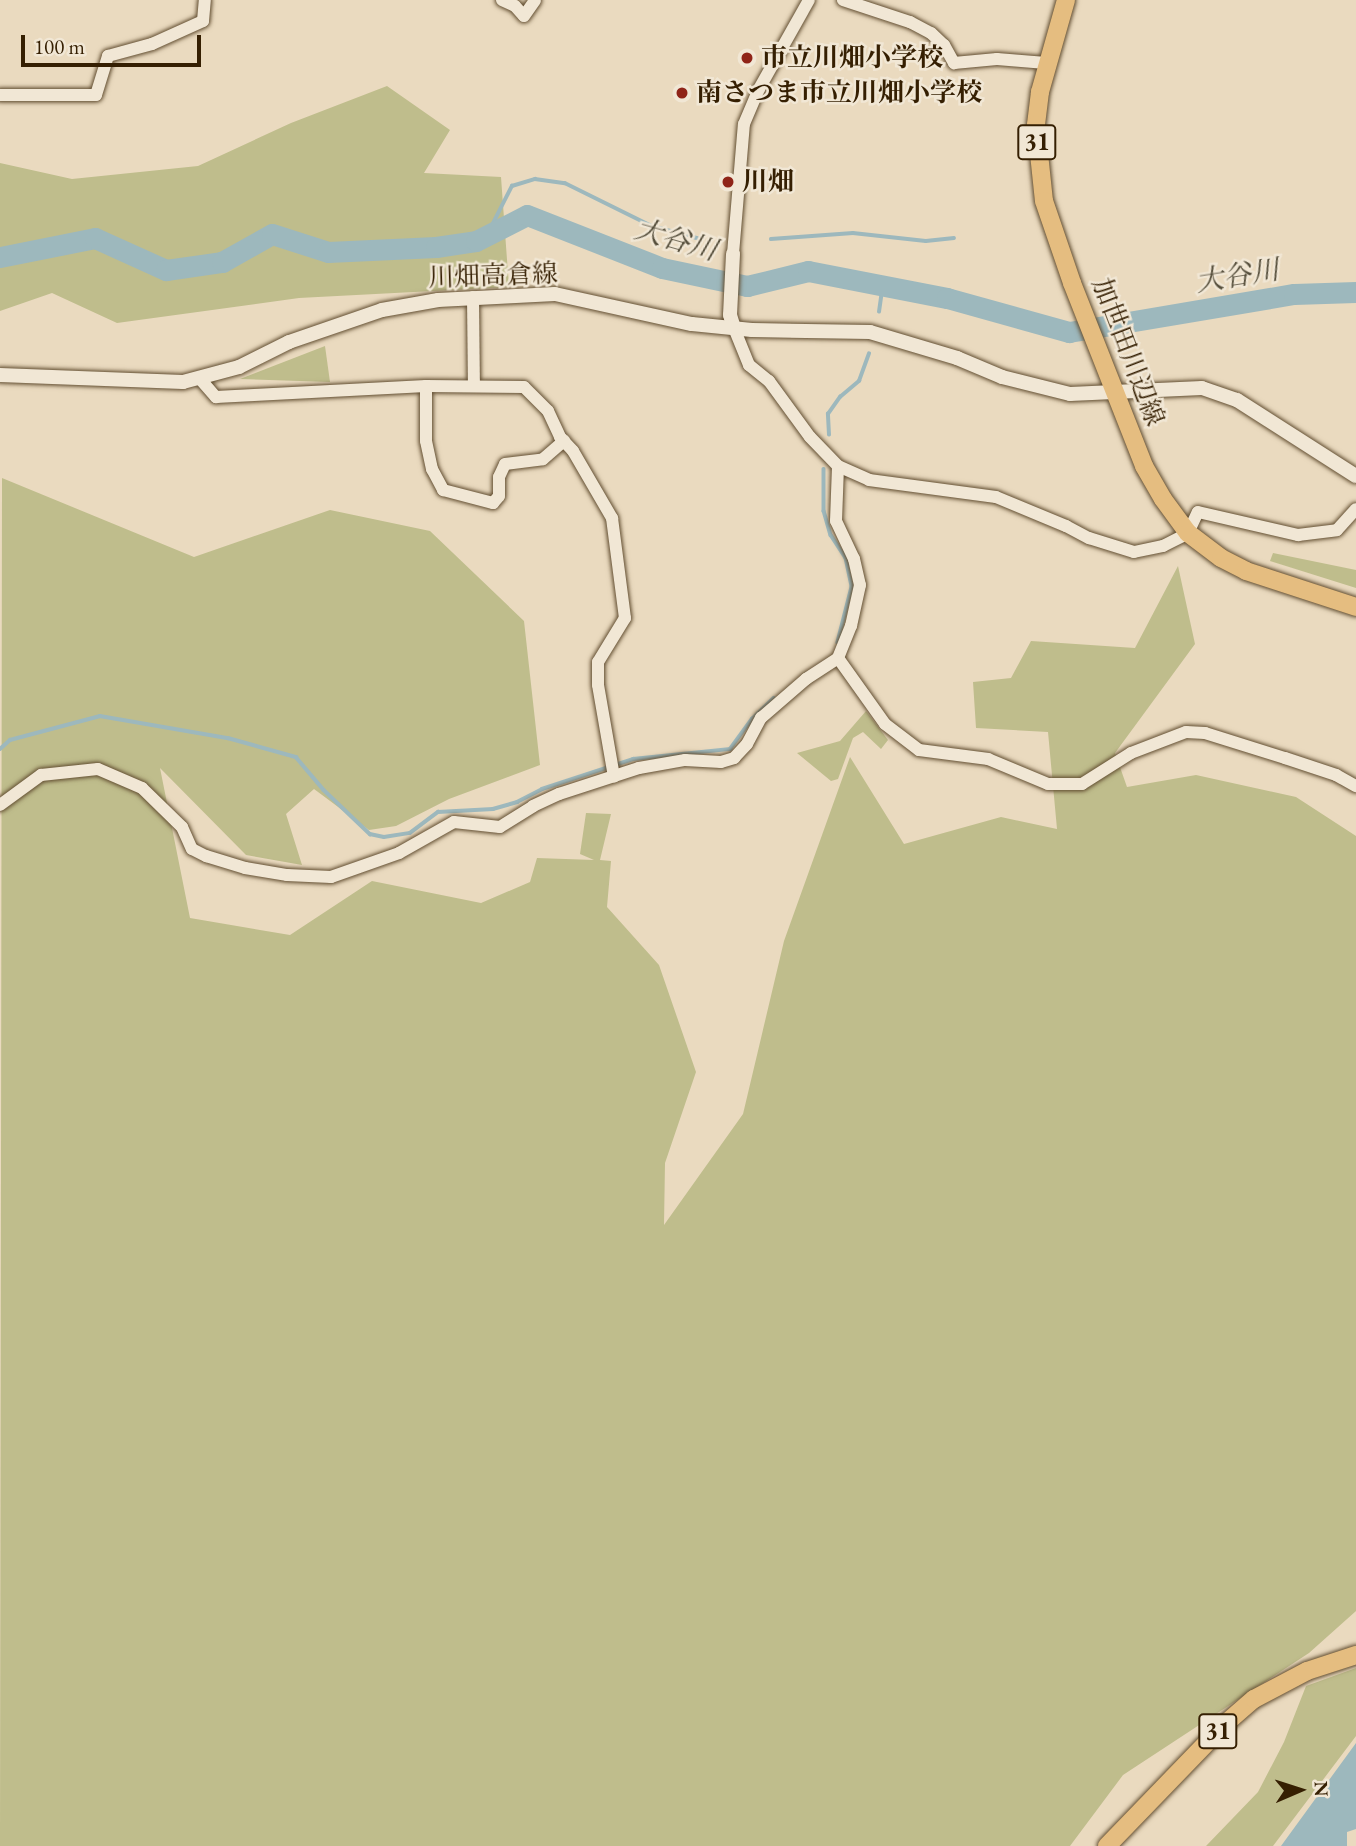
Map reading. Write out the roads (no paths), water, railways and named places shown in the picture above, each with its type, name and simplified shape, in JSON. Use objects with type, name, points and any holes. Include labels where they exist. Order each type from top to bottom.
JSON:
[{"type":"main road","name":"加世田川辺線","points":[[1066,0],[1046,63],[1037,125],[1038,163],[1044,201],[1076,292],[1144,466],[1163,499],[1188,533],[1246,571],[1356,607]]},
{"type":"main road","name":"31","points":[[1107,1846],[1225,1724],[1254,1699],[1307,1671],[1356,1655]]},
{"type":"street","points":[[0,94],[96,95],[108,57],[152,44],[203,21],[205,0]]},
{"type":"street","points":[[502,0],[515,6],[524,16],[535,0]]},
{"type":"street","points":[[809,0],[759,89],[744,124],[733,254],[732,322],[749,365],[769,381],[810,437],[838,467],[869,480],[996,498],[1031,510],[1089,538],[1134,552],[1163,546],[1188,533],[1198,512],[1298,535],[1337,530],[1356,509]]},
{"type":"street","points":[[843,0],[910,22],[931,33],[944,45],[954,63],[998,59],[1046,63]]},
{"type":"street","name":"川畑高倉線","points":[[0,375],[183,382],[201,380],[239,367],[289,342],[382,310],[473,297],[555,294],[660,318],[870,332],[914,343],[1031,386],[1070,394],[1112,386],[1202,388],[1223,393],[1284,428],[1356,476]]},
{"type":"street","points":[[473,297],[474,386]]},
{"type":"street","points":[[201,380],[216,397],[426,386],[524,387],[548,411],[612,518],[621,568],[625,618],[598,662],[598,685],[612,770]]},
{"type":"street","points":[[426,386],[426,441],[432,469],[443,490],[493,503],[499,496],[499,477],[505,464],[543,459],[564,441]]},
{"type":"street","points":[[0,805],[41,775],[98,769],[142,788],[182,827],[192,849],[206,856],[245,868],[287,875],[331,877],[399,853],[454,822],[500,827],[533,806],[612,770],[685,760],[721,762],[734,758],[747,744],[761,718],[806,679],[838,658],[859,598],[860,585],[855,559],[836,521],[838,467]]},
{"type":"street","points":[[838,658],[885,724],[919,750],[988,759],[1048,784],[1082,784],[1131,753],[1186,732],[1205,733],[1285,758],[1336,775],[1356,786]]},
{"type":"water","points":[[1356,1743],[1356,1829],[1347,1832],[1347,1846],[1281,1846]]},
{"type":"waterway","points":[[487,235],[512,186],[535,179],[565,183],[652,226],[697,238]]},
{"type":"waterway","name":"大谷川","points":[[0,257],[95,238],[166,270],[222,262],[272,234],[328,252],[436,247],[476,241],[527,215],[662,268],[747,286],[808,271],[947,298],[1069,332],[1294,294],[1356,292]]},
{"type":"waterway","points":[[771,239],[853,233],[926,241],[954,238]]},
{"type":"waterway","points":[[879,312],[883,285]]},
{"type":"waterway","points":[[829,435],[828,414],[840,397],[859,381],[869,354]]},
{"type":"waterway","points":[[824,469],[824,511],[831,535],[846,558],[852,587],[838,642]]},
{"type":"waterway","points":[[0,749],[10,740],[100,716],[228,738],[296,757],[324,790],[370,834],[384,837],[410,833],[438,812],[493,809],[517,802],[542,789],[633,759],[730,749],[752,719],[774,698]]},
{"type":"place","name":"市立川畑小学校","points":[[747,58]]},
{"type":"place","name":"南さつま市立川畑小学校","points":[[682,93]]},
{"type":"place","name":"川畑","points":[[728,182]]}]
